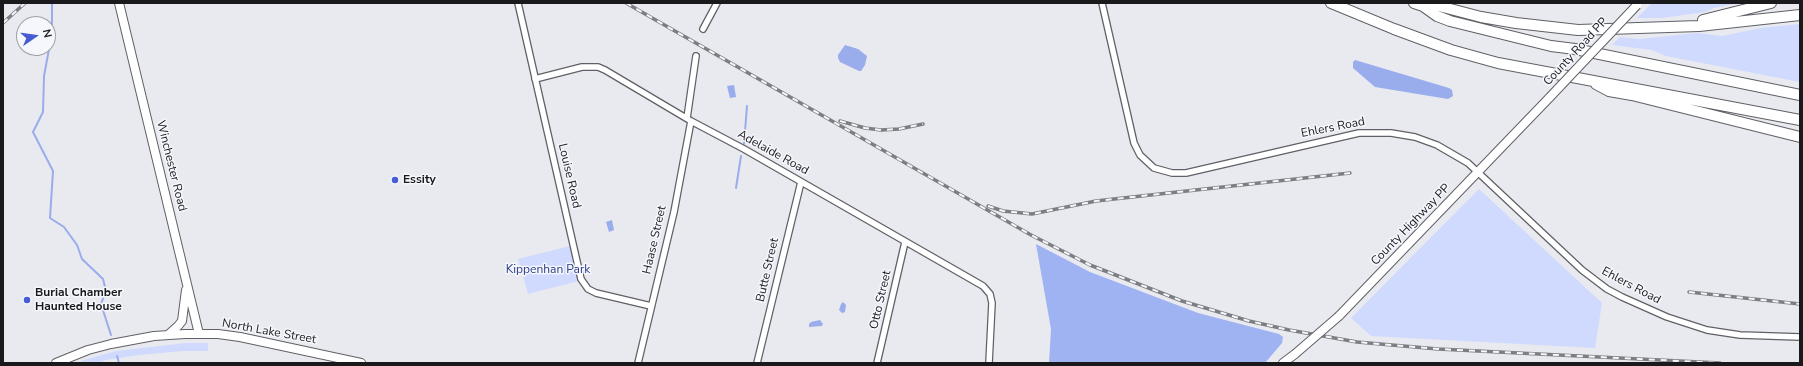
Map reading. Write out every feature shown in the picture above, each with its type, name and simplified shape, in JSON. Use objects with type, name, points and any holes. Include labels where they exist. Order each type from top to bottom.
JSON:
[{"type":"highway","points":[[1331,3],[1394,29],[1451,50],[1498,63],[1800,120]]},
{"type":"highway","points":[[1686,25],[1698,20],[1770,3]]},
{"type":"highway","points":[[1418,4],[1439,6],[1516,24],[1578,30],[1644,29],[1686,25],[1699,26],[1800,15]]},
{"type":"highway","points":[[1418,4],[1437,16],[1450,21],[1551,46],[1575,49],[1800,95]]},
{"type":"highway","points":[[1588,79],[1609,90],[1800,138]]},
{"type":"main road","name":"Winchester Road","points":[[119,3],[199,334]]},
{"type":"main road","name":"County Road PP","points":[[1550,97],[1638,4]]},
{"type":"main road","name":"County Highway PP","points":[[1283,363],[1339,316],[1479,173],[1550,97]]},
{"type":"main road","points":[[168,335],[182,321],[186,281]]},
{"type":"main road","name":"North Lake Street","points":[[56,363],[111,344],[168,335],[218,334],[268,342],[361,363]]},
{"type":"street","name":"Louise Road","points":[[518,3],[581,279],[588,289],[596,293],[651,306]]},
{"type":"street","points":[[703,29],[717,3]]},
{"type":"street","name":"Ehlers Road","points":[[1102,3],[1134,143],[1140,155],[1154,168],[1167,172],[1181,173],[1343,135],[1374,132],[1406,135],[1437,145],[1460,157],[1582,270],[1594,280],[1622,297],[1667,317],[1707,330],[1740,335],[1800,337]]},
{"type":"street","name":"Haase Street","points":[[638,363],[674,212],[689,120],[696,56]]},
{"type":"street","name":"Adelaide Road","points":[[535,79],[582,67],[598,67],[605,70],[689,120],[983,286],[990,294],[992,303],[989,363]]},
{"type":"street","name":"Butte Street","points":[[757,363],[797,190],[801,182]]},
{"type":"street","name":"Otto Street","points":[[878,363],[905,242]]},
{"type":"green space","points":[[1652,3],[1738,3],[1714,8],[1705,12],[1662,18],[1637,18]]},
{"type":"green space","points":[[1800,24],[1800,82],[1666,56],[1652,50],[1612,45],[1620,37],[1639,39],[1697,33],[1722,36],[1761,28]]},
{"type":"green space","points":[[1479,189],[1602,303],[1595,348],[1371,336],[1351,318]]},
{"type":"green space","name":"Kippenhan Park","points":[[570,246],[578,281],[528,294],[518,259]]},
{"type":"green space","points":[[186,343],[208,343],[208,351],[183,351],[139,355],[106,360],[97,363],[78,363],[116,351]]},
{"type":"shaded area","points":[[845,45],[858,49],[867,56],[865,65],[861,71],[840,62],[838,55]]},
{"type":"shaded area","points":[[1355,60],[1449,88],[1452,90],[1453,96],[1448,99],[1375,87],[1353,68],[1353,62]]},
{"type":"shaded area","points":[[734,85],[736,97],[730,98],[727,86]]},
{"type":"shaded area","points":[[612,220],[614,230],[609,232],[606,222]]},
{"type":"shaded area","points":[[1036,244],[1090,272],[1198,313],[1279,334],[1283,337],[1282,343],[1265,363],[1049,363],[1051,329]]},
{"type":"shaded area","points":[[843,302],[846,305],[845,312],[842,313],[839,310]]},
{"type":"shaded area","points":[[820,320],[823,324],[822,326],[809,327],[811,322]]},
{"type":"waterway","points":[[52,3],[52,33],[44,76],[43,112],[33,132],[53,171],[50,218],[64,227],[77,245],[82,259],[103,279],[106,291],[101,304],[111,335]]},
{"type":"waterway","points":[[744,144],[747,106]]},
{"type":"waterway","points":[[736,188],[741,156]]},
{"type":"waterway","points":[[117,356],[119,363]]},
{"type":"waterway","points":[[131,363],[138,363]]},
{"type":"railway","points":[[3,23],[25,3]]},
{"type":"railway","points":[[626,3],[1031,235],[1090,265],[1182,301],[1249,321],[1357,342],[1438,349],[1720,363]]},
{"type":"railway","points":[[840,121],[865,128],[881,130],[899,129],[923,124]]},
{"type":"railway","points":[[988,206],[1003,211],[1032,214],[1096,201],[1350,173]]},
{"type":"railway","points":[[1689,292],[1800,304]]},
{"type":"place","name":"Essity","points":[[395,180]]},
{"type":"place","name":"Burial Chamber Haunted House","points":[[27,300]]}]
